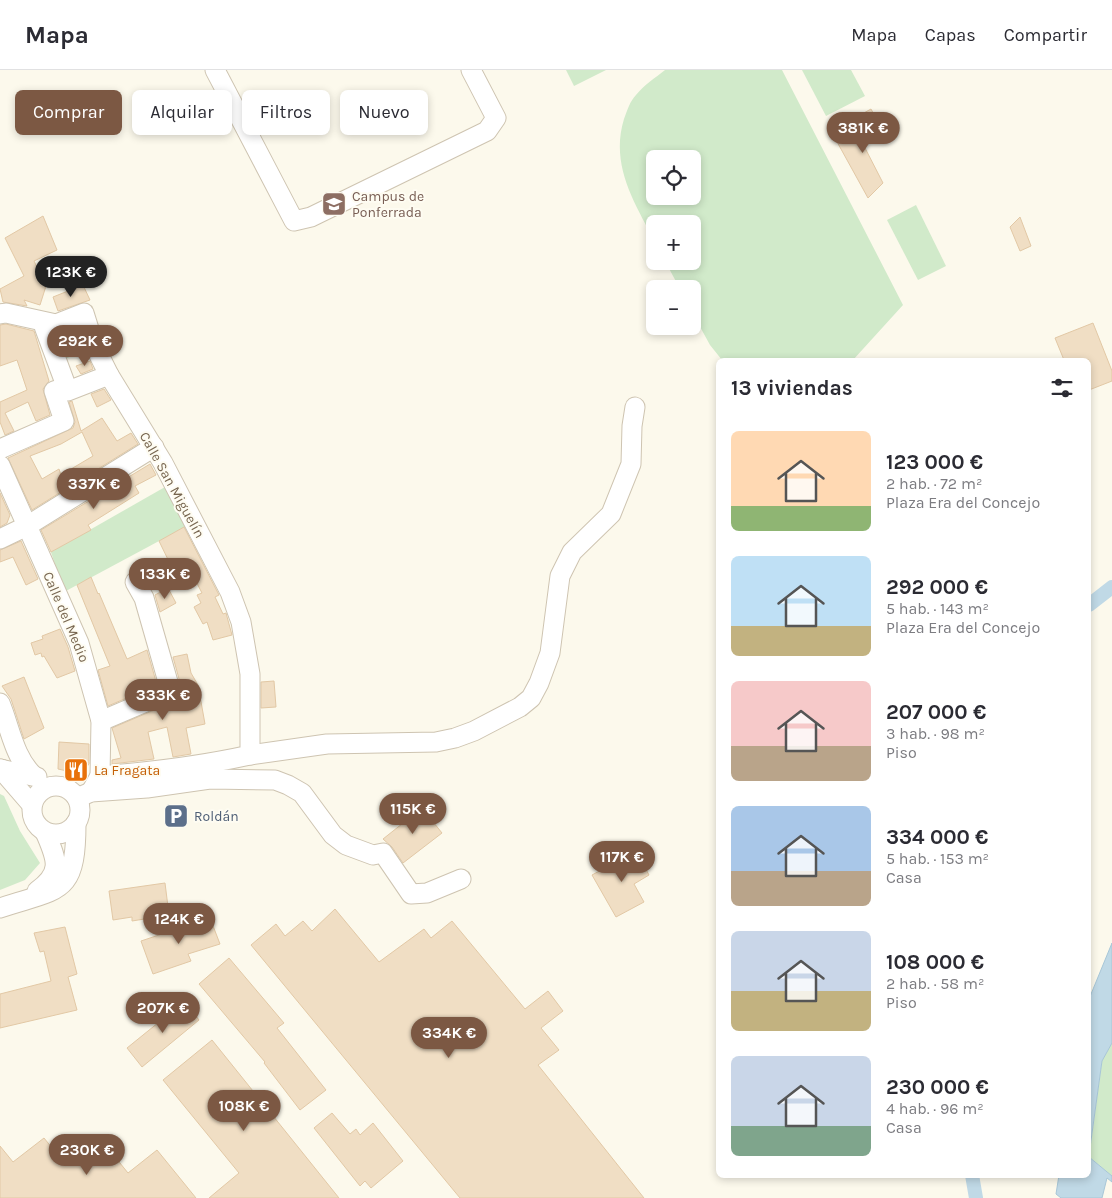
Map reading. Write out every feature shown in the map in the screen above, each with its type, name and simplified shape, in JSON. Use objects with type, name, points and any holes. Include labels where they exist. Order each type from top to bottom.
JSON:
[{"type":"street","points":[[215,70],[294,220],[311,217],[487,131],[496,118],[471,70]]},
{"type":"street","points":[[0,314],[6,313],[42,321],[68,391],[109,375]]},
{"type":"street","name":"Calle San Miguelín","points":[[42,321],[56,324],[84,313],[94,345],[109,375],[154,447],[230,592],[241,622],[250,674],[250,755]]},
{"type":"street","points":[[0,449],[64,421],[54,391],[66,387]]},
{"type":"street","points":[[90,789],[167,770],[327,744],[436,742],[474,731],[520,707],[532,698],[550,653],[560,576],[572,552],[611,514],[631,464],[632,426],[636,407]]},
{"type":"street","points":[[0,539],[27,526],[154,447]]},
{"type":"street","name":"Calle del Medio","points":[[0,465],[79,643],[101,720],[90,789],[76,823]]},
{"type":"street","points":[[101,720],[170,690],[144,598],[135,582]]},
{"type":"street","points":[[0,703],[25,768],[34,776]]},
{"type":"street","points":[[6,772],[16,759],[15,746]]},
{"type":"street","points":[[6,772],[34,776],[68,789],[147,788],[210,779],[275,780],[288,785],[302,794],[333,835],[346,844],[373,855],[383,853],[411,894],[427,893],[461,879]]},
{"type":"street","points":[[6,772],[32,805]]},
{"type":"street","points":[[28,898],[48,884],[55,874],[56,862],[45,832],[35,823],[32,815],[32,805],[41,791],[52,786],[61,786]]},
{"type":"street","points":[[45,832],[58,834],[66,832],[76,823]]},
{"type":"street","points":[[0,908],[46,894],[60,887],[69,877],[76,841],[76,823]]},
{"type":"green space","points":[[566,70],[606,70],[574,86]]},
{"type":"green space","points":[[665,70],[782,70],[903,305],[855,358],[720,358],[710,345],[701,329],[701,280],[675,280],[670,270],[701,270],[701,215],[646,215],[646,225],[626,183],[622,168],[620,136],[628,109],[639,91]]},
{"type":"green space","points":[[802,70],[851,70],[865,96],[826,116]]},
{"type":"green space","points":[[916,205],[946,266],[918,280],[887,220]]},
{"type":"green space","points":[[74,324],[86,349],[63,360],[52,334]]},
{"type":"green space","points":[[165,487],[187,526],[64,592],[51,552]]},
{"type":"green space","points":[[0,794],[4,796],[20,831],[40,863],[25,880],[0,890]]},
{"type":"green space","points":[[1112,1043],[1112,1176],[1091,1159],[1091,1142],[1102,1061]]},
{"type":"water","points":[[1112,943],[1112,1043],[1102,1061],[1091,1141],[1091,994]]},
{"type":"water","points":[[1091,1159],[1112,1176],[1112,1182],[1107,1178],[1102,1198],[1061,1198],[1056,1194],[1059,1178],[1091,1178]]},
{"type":"building","points":[[871,109],[885,135],[864,146],[883,183],[868,198],[836,140],[870,129],[862,114]]},
{"type":"building","points":[[43,216],[57,250],[34,261],[46,286],[40,305],[24,300],[27,306],[3,302],[0,289],[24,276],[5,238]]},
{"type":"building","points":[[1020,217],[1031,246],[1020,251],[1010,227]]},
{"type":"building","points":[[83,285],[90,300],[58,311],[53,297]]},
{"type":"building","points":[[1093,323],[1112,371],[1112,381],[1091,389],[1091,358],[1063,358],[1055,338]]},
{"type":"building","points":[[6,324],[34,331],[49,381],[43,389],[50,415],[36,421],[28,402],[5,413],[14,431],[5,435],[0,422],[0,402],[27,390],[17,360],[0,366],[0,325]]},
{"type":"building","points":[[90,361],[93,369],[81,374],[76,366]]},
{"type":"building","points":[[104,389],[111,400],[97,407],[91,394]]},
{"type":"building","points":[[72,401],[81,431],[102,418],[117,441],[131,433],[138,444],[32,510],[8,458],[73,428],[75,422],[69,402]],"holes":[[[82,432],[93,456],[61,475],[59,469],[42,479],[30,456],[61,444]]]},
{"type":"building","points":[[150,464],[156,475],[135,486],[139,493],[88,525],[91,530],[51,552],[41,530]]},
{"type":"building","points":[[0,493],[10,515],[7,523],[0,527]]},
{"type":"building","points":[[184,527],[219,595],[215,597],[223,614],[226,613],[232,635],[213,640],[207,622],[203,624],[194,607],[201,603],[197,595],[202,593],[189,568],[176,576],[159,541]]},
{"type":"building","points":[[21,541],[38,579],[26,585],[13,557],[0,562],[0,550]]},
{"type":"building","points":[[91,577],[127,659],[147,650],[157,685],[108,706],[98,670],[110,666],[77,585]]},
{"type":"building","points":[[168,588],[176,603],[160,612],[155,595]]},
{"type":"building","points":[[60,629],[75,671],[57,678],[44,656],[42,657],[41,653],[35,655],[31,643],[43,639],[42,636]]},
{"type":"building","points":[[187,654],[191,673],[198,685],[205,724],[186,728],[191,754],[173,757],[167,727],[148,732],[154,759],[112,764],[112,760],[121,758],[112,728],[166,705],[177,698],[181,686],[173,657]]},
{"type":"building","points":[[24,677],[44,728],[24,739],[11,699],[2,686]]},
{"type":"building","points":[[274,681],[276,707],[261,708],[261,682]]},
{"type":"building","points":[[59,742],[89,744],[89,764],[81,774],[58,769]]},
{"type":"building","points":[[422,808],[442,833],[403,863],[392,847],[383,839]]},
{"type":"building","points":[[636,851],[649,875],[634,884],[644,902],[616,917],[592,875]]},
{"type":"building","points":[[165,883],[169,915],[132,921],[132,917],[113,920],[109,891]]},
{"type":"building","points":[[335,909],[379,962],[424,929],[431,938],[452,921],[525,1009],[548,991],[563,1011],[541,1028],[559,1050],[538,1065],[644,1198],[460,1198],[251,945],[276,924],[285,936],[303,921],[312,931]]},
{"type":"building","points":[[210,918],[220,944],[188,954],[191,961],[153,974],[141,941]]},
{"type":"building","points":[[65,927],[77,974],[68,977],[77,1010],[0,1028],[0,994],[51,981],[44,951],[40,952],[34,933]]},
{"type":"building","points":[[229,958],[284,1023],[277,1028],[326,1090],[300,1110],[265,1062],[199,984]]},
{"type":"building","points":[[185,1001],[199,1020],[142,1067],[127,1048]]},
{"type":"building","points":[[212,1040],[339,1198],[209,1198],[239,1173],[163,1080]]},
{"type":"building","points":[[332,1113],[350,1134],[356,1129],[360,1135],[373,1123],[403,1161],[371,1188],[365,1181],[360,1186],[314,1128]]},
{"type":"building","points":[[99,1137],[128,1173],[157,1150],[196,1198],[0,1198],[0,1146],[13,1162],[44,1138],[65,1164]]},
{"type":"waterway","points":[[1091,603],[1112,587]]},
{"type":"waterway","points":[[973,1178],[976,1198]]},
{"type":"place","name":"Campus de Ponferrada","points":[[334,204]]},
{"type":"place","name":"La Fragata","points":[[76,770]]},
{"type":"place","name":"Roldán","points":[[176,816]]}]
